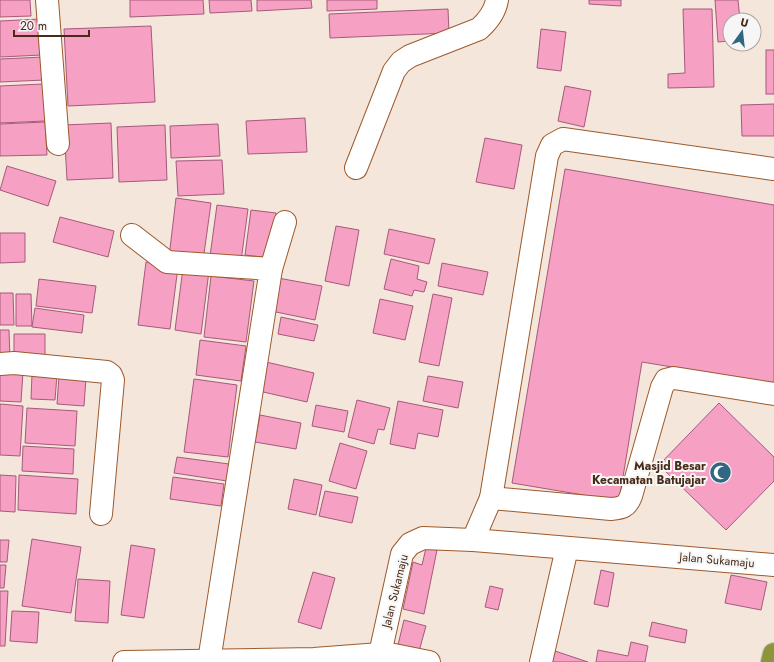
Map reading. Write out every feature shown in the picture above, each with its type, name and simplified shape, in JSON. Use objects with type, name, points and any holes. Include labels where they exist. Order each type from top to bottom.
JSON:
[{"type":"highway","points":[[772,662],[774,654]]},
{"type":"street","points":[[47,0],[58,144]]},
{"type":"street","points":[[356,168],[394,71],[401,62],[410,56],[479,29],[488,20],[496,6],[497,0]]},
{"type":"street","points":[[473,540],[491,498],[547,156],[552,145],[563,139],[774,169]]},
{"type":"street","points":[[209,661],[271,269],[285,222]]},
{"type":"street","points":[[132,234],[167,262],[271,269]]},
{"type":"street","points":[[0,364],[14,363],[107,372],[111,375],[113,380],[101,514]]},
{"type":"street","points":[[491,498],[611,510],[624,508],[628,504],[631,496],[662,387],[666,380],[674,378],[774,394]]},
{"type":"street","name":"Jalan Sukamaju","points":[[380,654],[402,554],[410,544],[423,538],[473,540],[774,565]]},
{"type":"street","points":[[541,662],[567,548]]},
{"type":"street","points":[[124,662],[314,659],[380,654],[394,655],[417,661]]},
{"type":"building","points":[[0,0],[30,0],[31,16],[0,17]]},
{"type":"building","points":[[130,0],[203,0],[204,14],[130,17]]},
{"type":"building","points":[[209,0],[251,0],[252,11],[210,13]]},
{"type":"building","points":[[257,0],[311,0],[312,8],[257,11]]},
{"type":"building","points":[[327,0],[377,0],[377,9],[327,11]]},
{"type":"building","points":[[589,0],[621,0],[621,6],[589,4]]},
{"type":"building","points":[[715,0],[738,0],[739,12],[722,12],[722,42],[718,42]]},
{"type":"building","points":[[448,9],[449,33],[330,38],[329,14]]},
{"type":"building","points":[[683,9],[712,9],[714,87],[668,88],[668,74],[685,73]]},
{"type":"building","points":[[40,19],[42,55],[0,57],[0,21]]},
{"type":"building","points":[[151,26],[155,102],[68,106],[64,29]]},
{"type":"building","points":[[541,29],[566,32],[561,71],[537,68]]},
{"type":"building","points":[[766,50],[774,50],[774,94],[766,94]]},
{"type":"building","points":[[44,57],[45,80],[0,82],[0,59]]},
{"type":"building","points":[[43,84],[45,121],[0,123],[0,86]]},
{"type":"building","points":[[565,86],[591,91],[584,127],[558,121]]},
{"type":"building","points":[[774,104],[774,136],[742,136],[741,105]]},
{"type":"building","points":[[305,118],[307,152],[248,154],[246,121]]},
{"type":"building","points":[[45,122],[47,155],[0,156],[0,124]]},
{"type":"building","points":[[111,123],[113,178],[67,180],[64,125]]},
{"type":"building","points":[[218,124],[220,156],[171,158],[170,126]]},
{"type":"building","points":[[165,125],[167,180],[119,182],[117,127]]},
{"type":"building","points":[[485,138],[522,145],[514,189],[476,182]]},
{"type":"building","points":[[222,160],[224,194],[178,196],[176,161]]},
{"type":"building","points":[[7,166],[56,181],[48,206],[0,190]]},
{"type":"building","points":[[565,169],[774,205],[774,384],[642,362],[619,501],[512,483]]},
{"type":"building","points":[[176,198],[211,203],[203,261],[169,257]]},
{"type":"building","points":[[217,205],[248,209],[241,261],[210,256]]},
{"type":"building","points":[[251,210],[276,213],[270,258],[245,255]]},
{"type":"building","points":[[60,217],[114,231],[108,257],[53,242]]},
{"type":"building","points":[[336,226],[359,230],[349,286],[325,281]]},
{"type":"building","points":[[389,229],[435,239],[429,264],[384,254]]},
{"type":"building","points":[[0,233],[25,233],[25,262],[0,263]]},
{"type":"building","points":[[391,259],[419,266],[417,279],[427,282],[424,292],[414,290],[412,296],[384,289]]},
{"type":"building","points":[[146,262],[178,267],[170,329],[138,325]]},
{"type":"building","points":[[442,263],[488,272],[483,295],[438,286]]},
{"type":"building","points":[[183,268],[209,271],[201,334],[175,330]]},
{"type":"building","points":[[211,276],[254,281],[246,342],[204,337]]},
{"type":"building","points":[[278,278],[322,286],[315,320],[271,311]]},
{"type":"building","points":[[39,279],[96,286],[92,313],[36,306]]},
{"type":"building","points":[[0,293],[13,293],[14,325],[0,325]]},
{"type":"building","points":[[16,294],[31,294],[32,326],[16,326]]},
{"type":"building","points":[[433,294],[452,298],[439,366],[419,362]]},
{"type":"building","points":[[380,299],[413,306],[405,340],[373,333]]},
{"type":"building","points":[[35,308],[84,315],[82,333],[32,327]]},
{"type":"building","points":[[281,317],[318,325],[314,341],[278,334]]},
{"type":"building","points":[[0,330],[9,330],[10,360],[0,360]]},
{"type":"building","points":[[14,334],[45,334],[45,361],[14,362]]},
{"type":"building","points":[[200,340],[246,346],[241,381],[196,375]]},
{"type":"building","points":[[266,362],[314,373],[307,402],[259,391]]},
{"type":"building","points":[[0,370],[23,372],[21,402],[0,401]]},
{"type":"building","points":[[32,374],[57,375],[55,400],[31,399]]},
{"type":"building","points":[[59,376],[86,378],[84,406],[57,404]]},
{"type":"building","points":[[428,376],[463,382],[458,408],[423,401]]},
{"type":"building","points":[[194,379],[237,385],[228,457],[184,452]]},
{"type":"building","points":[[357,400],[390,408],[384,430],[378,429],[374,444],[348,437]]},
{"type":"building","points":[[398,401],[443,410],[438,437],[418,433],[415,449],[390,444]]},
{"type":"building","name":"Masjid Besar Kecamatan Batujajar","points":[[719,403],[774,457],[774,481],[726,530],[659,465]]},
{"type":"building","points":[[0,404],[23,406],[20,456],[0,455]]},
{"type":"building","points":[[316,405],[348,411],[344,432],[312,426]]},
{"type":"building","points":[[27,408],[77,411],[75,446],[25,443]]},
{"type":"building","points":[[260,415],[301,423],[296,449],[255,442]]},
{"type":"building","points":[[340,443],[367,451],[356,489],[329,481]]},
{"type":"building","points":[[23,446],[74,449],[73,474],[22,471]]},
{"type":"building","points":[[177,457],[229,464],[227,481],[174,473]]},
{"type":"building","points":[[0,475],[16,476],[15,512],[0,511]]},
{"type":"building","points":[[19,475],[78,479],[76,514],[18,510]]},
{"type":"building","points":[[173,477],[224,484],[221,506],[170,499]]},
{"type":"building","points":[[294,479],[322,485],[316,515],[288,509]]},
{"type":"building","points":[[325,491],[358,497],[352,523],[319,516]]},
{"type":"building","points":[[32,539],[81,547],[71,613],[22,606]]},
{"type":"building","points":[[0,540],[9,540],[7,562],[0,562]]},
{"type":"building","points":[[131,545],[155,549],[144,618],[121,615]]},
{"type":"building","points":[[426,548],[437,550],[424,614],[403,609],[413,562],[422,565]]},
{"type":"building","points":[[0,565],[6,565],[4,588],[0,588]]},
{"type":"building","points":[[601,570],[614,573],[608,607],[594,604]]},
{"type":"building","points":[[313,572],[335,578],[321,629],[298,622]]},
{"type":"building","points":[[731,575],[767,582],[761,610],[725,603]]},
{"type":"building","points":[[78,579],[110,581],[108,623],[75,621]]},
{"type":"building","points":[[490,586],[503,589],[498,610],[485,607]]},
{"type":"building","points":[[0,591],[8,591],[5,646],[0,646]]},
{"type":"building","points":[[12,611],[39,612],[37,643],[10,641]]},
{"type":"building","points":[[404,620],[426,626],[418,655],[397,649]]},
{"type":"building","points":[[652,622],[687,630],[685,643],[649,636]]},
{"type":"building","points":[[631,642],[648,646],[645,662],[596,662],[598,650],[628,656]]},
{"type":"building","points":[[549,649],[588,662],[545,662]]},
{"type":"place","name":"Masjid Besar Kecamatan Batujajar","points":[[721,473]]}]
